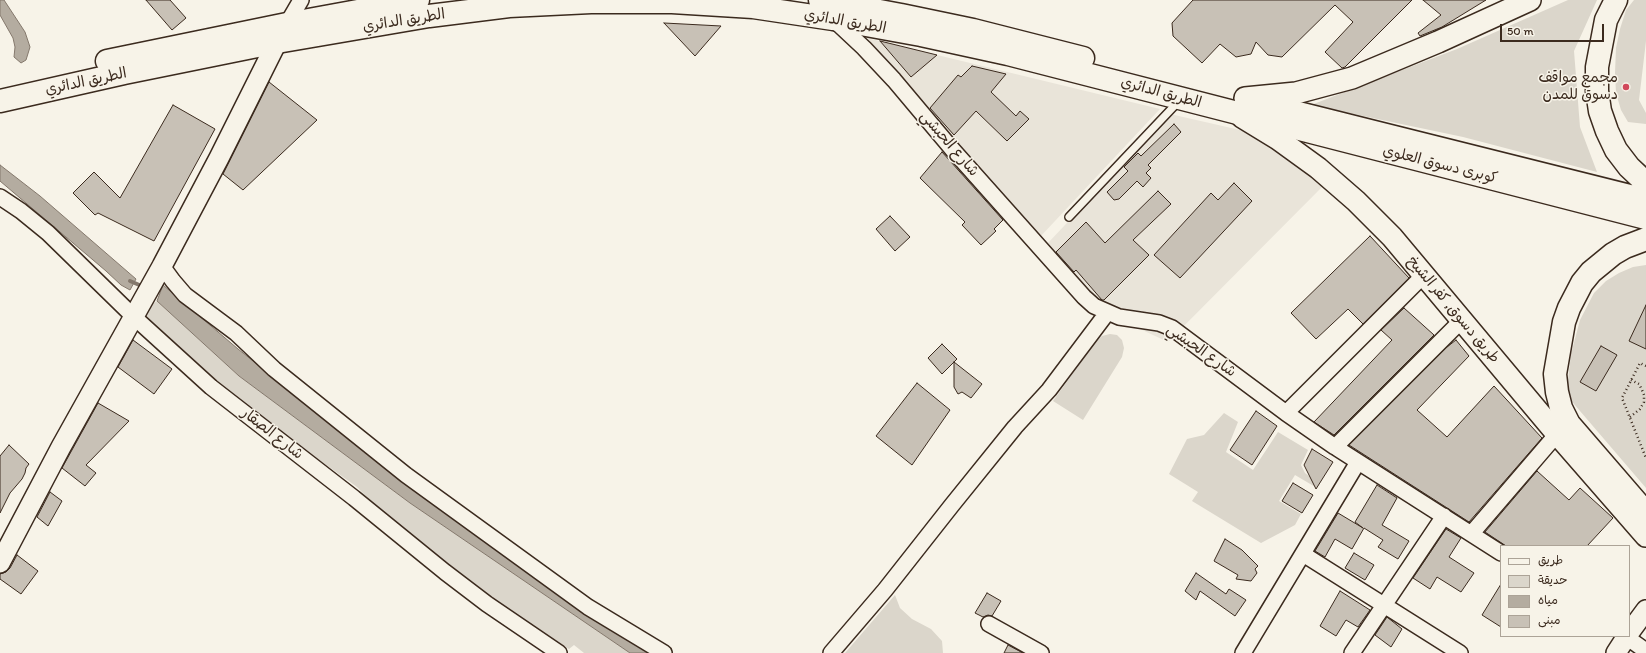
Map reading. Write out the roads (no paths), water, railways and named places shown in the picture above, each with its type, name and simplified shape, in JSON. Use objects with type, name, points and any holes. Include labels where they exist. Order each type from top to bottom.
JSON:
[{"type":"highway","name":"الطريق الدائري","points":[[0,85],[288,24],[418,0]]},
{"type":"highway","name":"الطريق الدائري","points":[[820,0],[973,30],[1237,105]]},
{"type":"highway","points":[[1616,0],[1606,20],[1597,67],[1597,91],[1600,111],[1616,150],[1629,167],[1646,183]]},
{"type":"highway","name":"الطريق الدائري","points":[[0,101],[124,73],[277,42],[429,16],[510,6],[591,2],[672,2],[753,8],[833,19],[921,35],[1008,54],[1181,99],[1237,105]]},
{"type":"highway","name":"كوبرى دسوق العلوي","points":[[1237,105],[1646,200]]},
{"type":"highway","name":"كوبرى دسوق العلوي","points":[[1237,105],[1646,218]]},
{"type":"highway","points":[[1646,239],[1625,247],[1613,254],[1591,272],[1582,283],[1575,295],[1564,322],[1555,374],[1561,408],[1569,424],[1646,513]]},
{"type":"main road","points":[[1237,105],[1267,96],[1296,93],[1352,78],[1438,42],[1530,0]]},
{"type":"main road","name":"طريق دسوق, كفر الشيخ","points":[[1237,105],[1278,139],[1318,168],[1356,201],[1392,237],[1557,434],[1646,536]]},
{"type":"street","points":[[288,24],[301,0]]},
{"type":"street","name":"شارع الحبشي","points":[[833,19],[864,48],[894,80],[952,149],[1084,297],[1094,306],[1119,317],[1159,323],[1172,328],[1286,413],[1335,447],[1472,533],[1500,552]]},
{"type":"street","points":[[0,563],[61,447],[159,271],[219,158],[277,42]]},
{"type":"street","name":"شارع الصقار","points":[[0,197],[21,211],[48,233],[135,313],[211,388],[354,498],[487,604],[559,653]]},
{"type":"street","points":[[159,271],[173,281],[186,295],[236,333],[274,369],[406,475],[588,607],[617,626],[664,653]]},
{"type":"street","points":[[1286,413],[1424,275]]},
{"type":"street","points":[[831,653],[885,590],[952,504],[1015,427],[1049,390],[1107,313]]},
{"type":"street","points":[[1335,447],[1462,320]]},
{"type":"street","points":[[1472,533],[1557,434]]},
{"type":"street","points":[[1243,653],[1358,462]]},
{"type":"street","points":[[1352,653],[1444,516]]},
{"type":"street","points":[[1303,554],[1460,653]]},
{"type":"street","points":[[1630,632],[1646,610]]},
{"type":"street","points":[[989,624],[1041,653]]},
{"type":"street","points":[[1616,653],[1626,637]]},
{"type":"street","points":[[1628,637],[1646,652]]},
{"type":"lane","points":[[1069,217],[1181,99]]},
{"type":"water","points":[[0,0],[4,0],[25,32],[30,47],[26,60],[21,63],[14,57],[15,47],[13,38],[0,15]]},
{"type":"water","points":[[0,165],[40,196],[136,279],[130,290],[121,285],[0,181]]},
{"type":"water","points":[[163,285],[238,349],[360,446],[652,653],[630,653],[410,503],[239,376],[157,301]]},
{"type":"waterway","points":[[130,281],[144,287]]},
{"type":"place","name":"مجمع مواقف دسوق للمدن","points":[[1626,87]]}]
